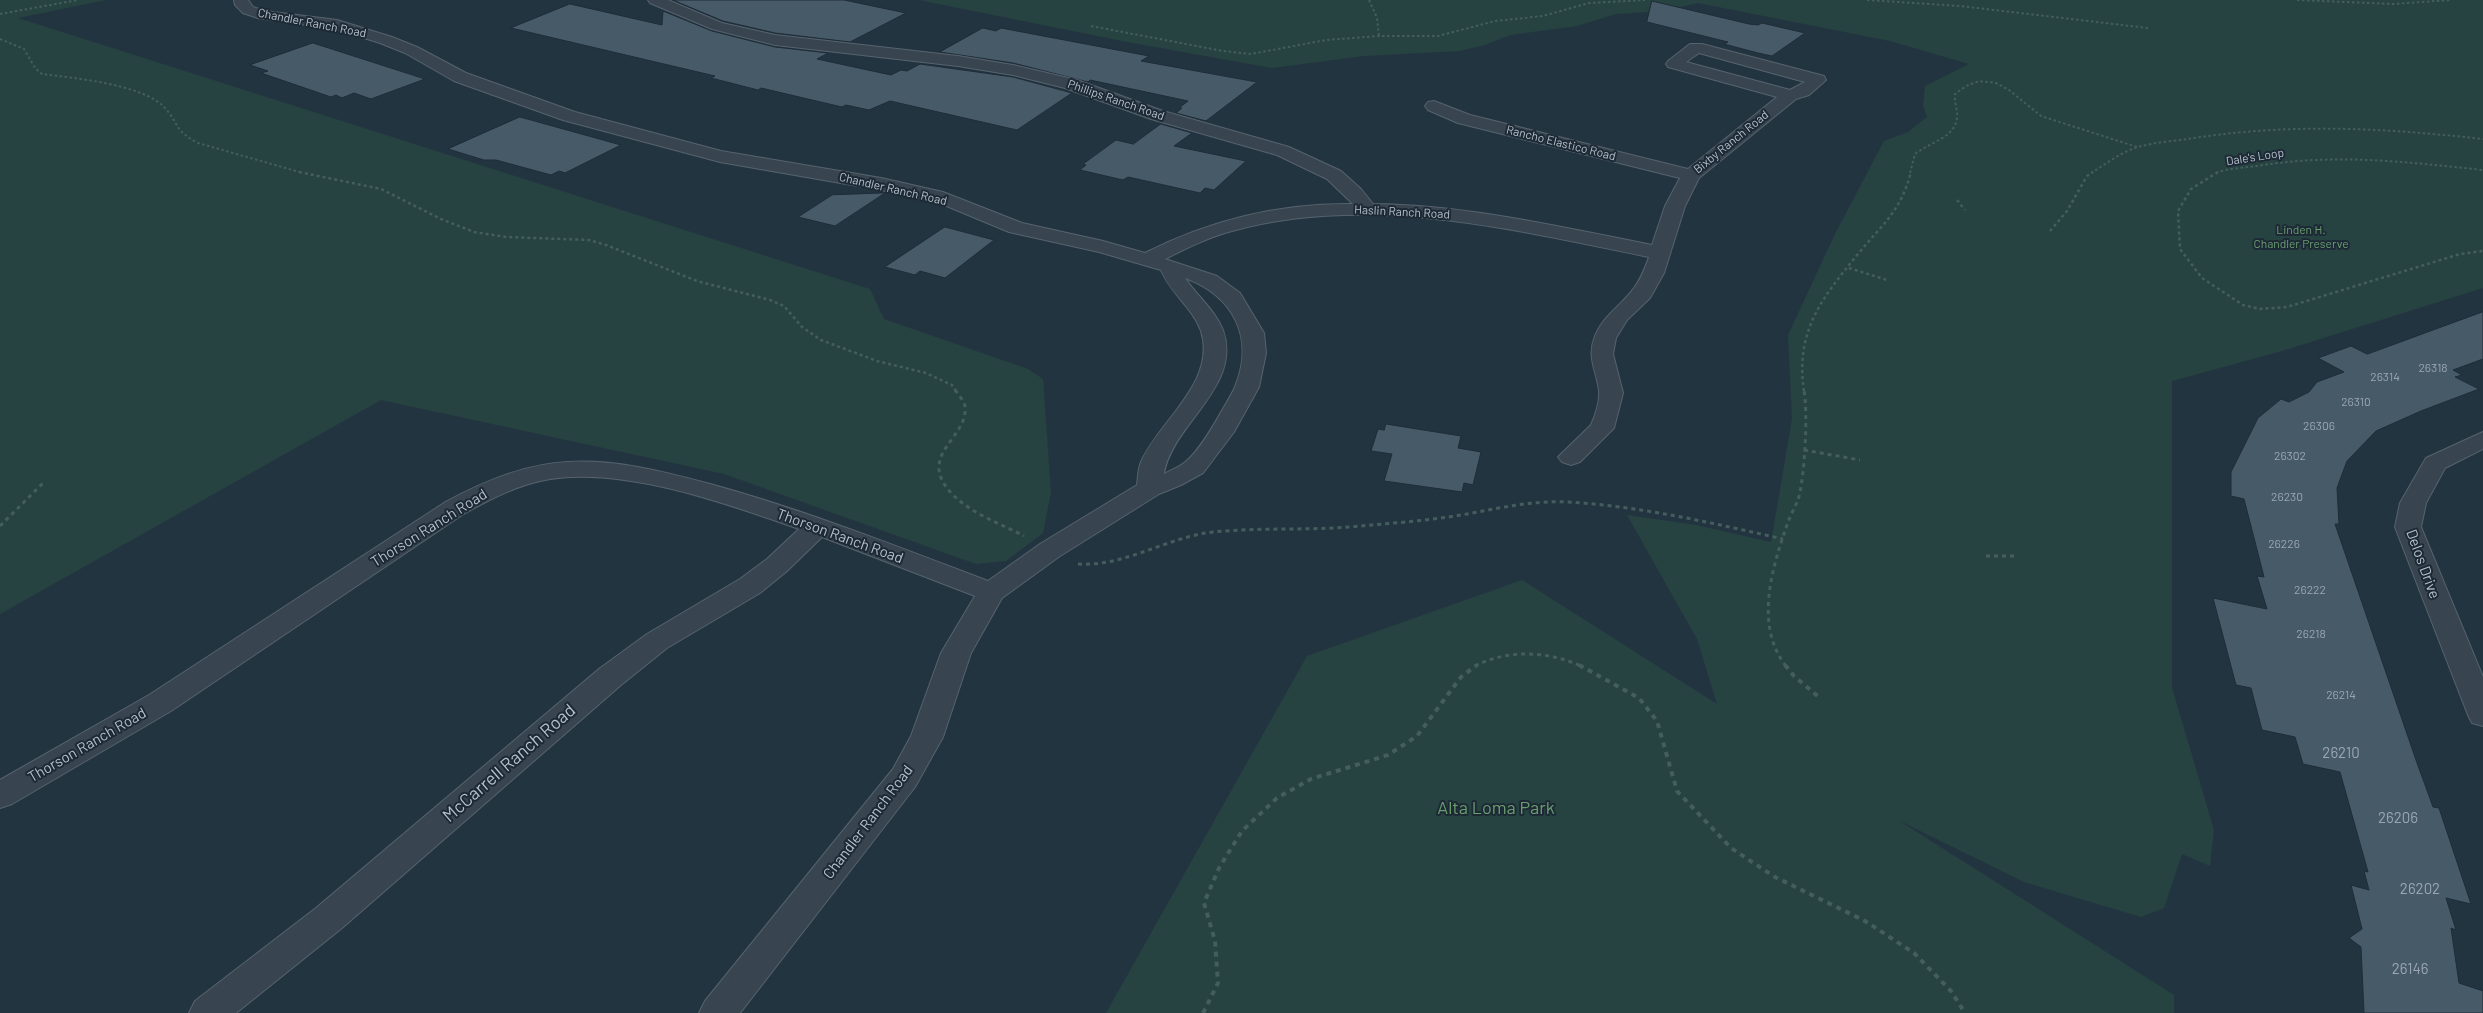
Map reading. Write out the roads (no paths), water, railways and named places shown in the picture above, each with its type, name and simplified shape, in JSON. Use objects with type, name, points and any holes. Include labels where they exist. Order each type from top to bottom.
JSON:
[{"type":"street","name":"Chandler Ranch Road","points":[[241,0],[242,5],[248,10],[263,15],[337,25],[386,40],[460,77],[498,89],[569,116],[720,156],[871,182],[943,198],[1035,233],[1159,263],[1210,280],[1232,298],[1244,314],[1253,333],[1255,353],[1247,387],[1222,432],[1194,468],[1172,480],[1150,488],[1050,550],[991,592],[956,653],[927,737],[904,778],[718,1013]]},
{"type":"street","name":"Phillips Ranch Road","points":[[655,0],[740,33],[775,40],[958,61],[1013,70],[1071,84],[1157,115],[1283,151],[1334,174],[1354,193],[1366,208]]},
{"type":"street","name":"Bixby Ranch Road","points":[[1571,457],[1602,428],[1606,419],[1611,393],[1602,354],[1605,338],[1618,316],[1642,293],[1654,273],[1667,238],[1675,206],[1690,175],[1790,95],[1803,91],[1818,80],[1696,47],[1674,64],[1790,95]]},
{"type":"street","name":"Rancho Elastico Road","points":[[1434,106],[1464,119],[1690,175]]},
{"type":"street","name":"Haslin Ranch Road","points":[[1159,263],[1178,244],[1228,225],[1284,215],[1366,208],[1496,220],[1660,253]]},
{"type":"street","points":[[1150,488],[1154,463],[1204,386],[1213,361],[1214,340],[1206,319],[1159,263]]},
{"type":"street","name":"Delos Drive","points":[[2483,439],[2459,449],[2435,464],[2412,503],[2408,527],[2483,715]]},
{"type":"street","name":"Thorson Ranch Road","points":[[0,795],[160,703],[453,509],[477,495],[503,484],[544,472],[584,469],[617,472],[666,481],[742,500],[818,526],[991,592]]},
{"type":"street","name":"McCarrell Ranch Road","points":[[208,1013],[329,918],[610,677],[657,641],[750,586],[777,565],[818,526]]},
{"type":"park label","name":"Linden H. Chandler Preserve","points":[[2301,237]]},
{"type":"park label","name":"Alta Loma Park","points":[[1496,808]]}]
